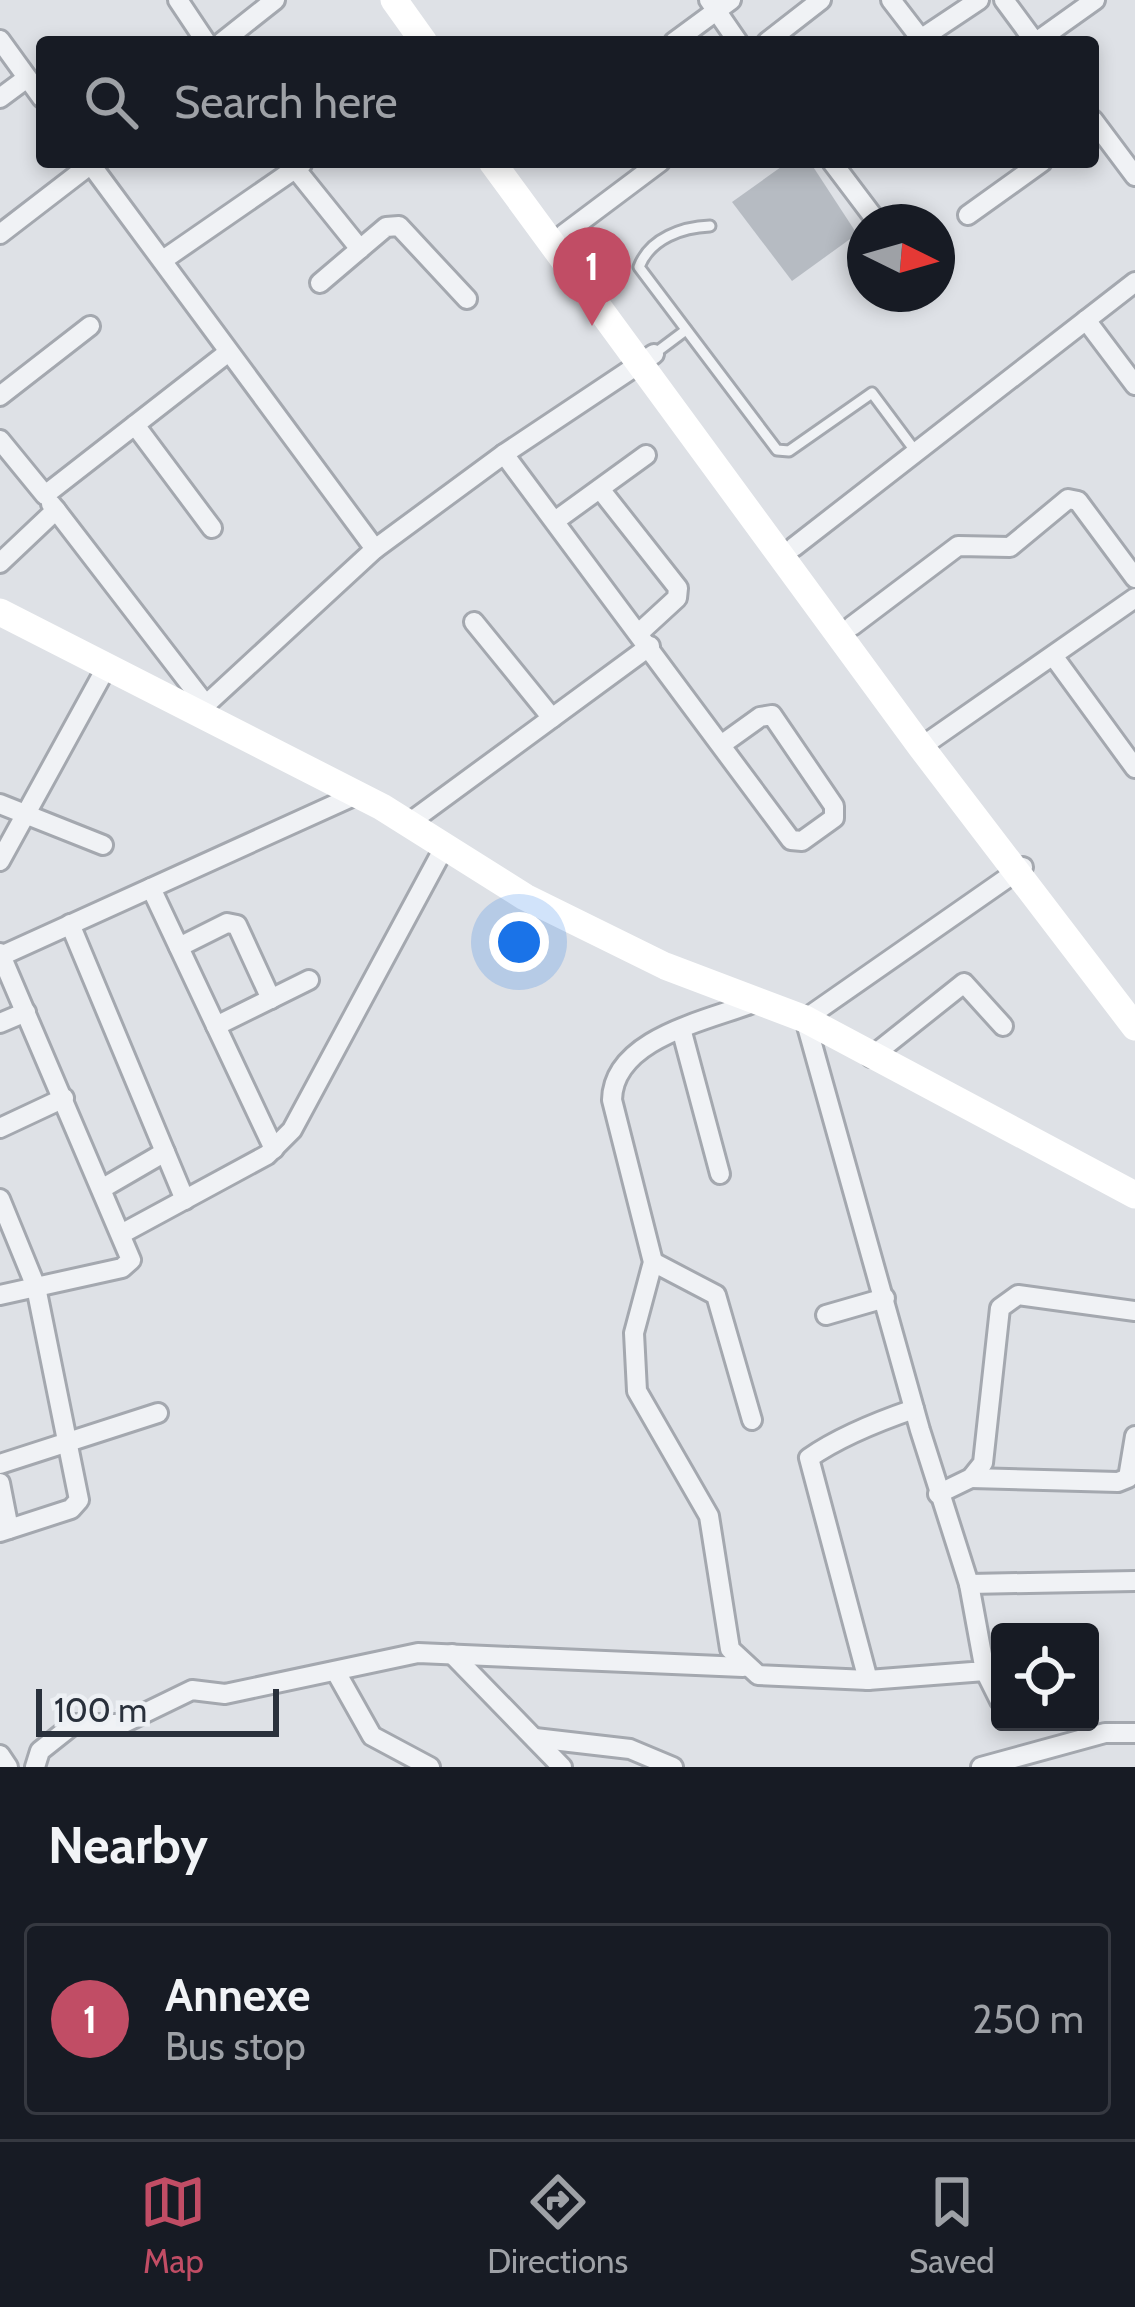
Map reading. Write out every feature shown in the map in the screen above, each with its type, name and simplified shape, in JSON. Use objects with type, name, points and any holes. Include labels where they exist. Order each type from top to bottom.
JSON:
[{"type":"main road","points":[[377,0],[403,36]]},
{"type":"main road","points":[[394,0],[420,36]]},
{"type":"main road","points":[[505,168],[563,234],[646,360],[852,626],[927,743]]},
{"type":"main road","points":[[505,168],[1135,1027]]},
{"type":"main road","points":[[0,612],[106,668],[202,708],[409,823],[525,897],[645,956],[805,1019],[1135,1196]]},
{"type":"main road","points":[[1022,868],[1135,1002]]},
{"type":"street","points":[[178,0],[202,36]]},
{"type":"street","points":[[230,36],[275,0]]},
{"type":"street","points":[[775,36],[821,0]]},
{"type":"street","points":[[891,0],[915,36]]},
{"type":"street","points":[[924,36],[979,0]]},
{"type":"street","points":[[1004,0],[1031,36]]},
{"type":"street","points":[[1044,36],[1095,0]]},
{"type":"street","points":[[681,36],[719,4],[735,36]]},
{"type":"street","points":[[0,40],[36,90]]},
{"type":"street","points":[[0,98],[27,78]]},
{"type":"street","points":[[1099,129],[1135,176]]},
{"type":"street","points":[[0,234],[84,168]]},
{"type":"street","points":[[94,168],[226,353],[376,549]]},
{"type":"street","points":[[163,260],[291,168]]},
{"type":"street","points":[[300,168],[360,249]]},
{"type":"street","points":[[563,234],[652,168]]},
{"type":"street","points":[[837,168],[864,204]]},
{"type":"street","points":[[968,214],[1033,168]]},
{"type":"street","points":[[320,283],[389,225],[399,226],[467,299]]},
{"type":"street","points":[[794,547],[1135,282]]},
{"type":"street","points":[[1086,320],[1135,385]]},
{"type":"street","points":[[0,396],[90,326]]},
{"type":"street","points":[[0,563],[50,503],[135,425],[226,353]]},
{"type":"street","points":[[0,440],[202,708],[376,549],[504,454],[646,360]]},
{"type":"street","points":[[135,425],[212,528]]},
{"type":"street","points":[[504,454],[790,840],[802,841],[834,818],[834,806],[772,715],[760,717],[721,745]]},
{"type":"street","points":[[555,521],[646,455]]},
{"type":"street","points":[[409,823],[552,718],[645,639],[677,598],[678,589],[600,489]]},
{"type":"street","points":[[852,626],[958,546],[1010,548],[1069,499],[1078,502],[1135,578]]},
{"type":"street","points":[[927,743],[1135,598]]},
{"type":"street","points":[[474,622],[552,718]]},
{"type":"street","points":[[1054,657],[1131,755]]},
{"type":"street","points":[[0,861],[106,668]]},
{"type":"street","points":[[0,1294],[129,1263],[123,1233],[0,955],[358,794]]},
{"type":"street","points":[[0,805],[103,845]]},
{"type":"street","points":[[123,1233],[274,1149],[325,1076],[445,846]]},
{"type":"street","points":[[991,1682],[970,1584],[938,1494],[805,1019],[1022,868]]},
{"type":"street","points":[[151,888],[274,1149]]},
{"type":"street","points":[[179,947],[227,923],[237,925],[271,999]]},
{"type":"street","points":[[70,924],[184,1200]]},
{"type":"street","points":[[216,1026],[309,980]]},
{"type":"street","points":[[871,1057],[964,983],[1003,1026]]},
{"type":"street","points":[[743,1667],[730,1649],[709,1516],[638,1391],[634,1333],[653,1262],[613,1089],[635,1051],[759,1001]]},
{"type":"street","points":[[0,1023],[26,1012]]},
{"type":"street","points":[[682,1032],[720,1174]]},
{"type":"street","points":[[0,1127],[64,1098]]},
{"type":"street","points":[[104,1188],[165,1153]]},
{"type":"street","points":[[0,1199],[36,1287],[70,1442],[78,1505],[4,1530],[0,1484]]},
{"type":"street","points":[[653,1262],[716,1295],[752,1420]]},
{"type":"street","points":[[971,1478],[982,1462],[1000,1308],[1018,1295],[1135,1311]]},
{"type":"street","points":[[826,1315],[885,1298]]},
{"type":"street","points":[[868,1681],[809,1458],[849,1440],[858,1428],[914,1409]]},
{"type":"street","points":[[0,1464],[158,1413]]},
{"type":"street","points":[[938,1494],[971,1478],[1118,1482],[1128,1478],[1135,1436]]},
{"type":"street","points":[[970,1584],[1135,1581]]},
{"type":"street","points":[[35,1767],[40,1751],[74,1724],[122,1724],[192,1690],[225,1694],[418,1653],[743,1667],[758,1675],[868,1681],[985,1670]]},
{"type":"street","points":[[452,1654],[562,1767]]},
{"type":"street","points":[[336,1672],[372,1736],[430,1767]]},
{"type":"street","points":[[981,1767],[1105,1733],[1135,1733]]},
{"type":"street","points":[[535,1738],[630,1749],[673,1767]]},
{"type":"street","points":[[0,1755],[8,1767]]},
{"type":"lane","points":[[710,226],[680,228],[640,262],[777,450],[789,451],[872,393],[916,452]]},
{"type":"lane","points":[[646,360],[686,331]]},
{"type":"building","points":[[780,168],[814,168],[847,219],[847,241],[792,281],[732,202]]},
{"type":"place","name":"Annexe","points":[[592,326]]}]
